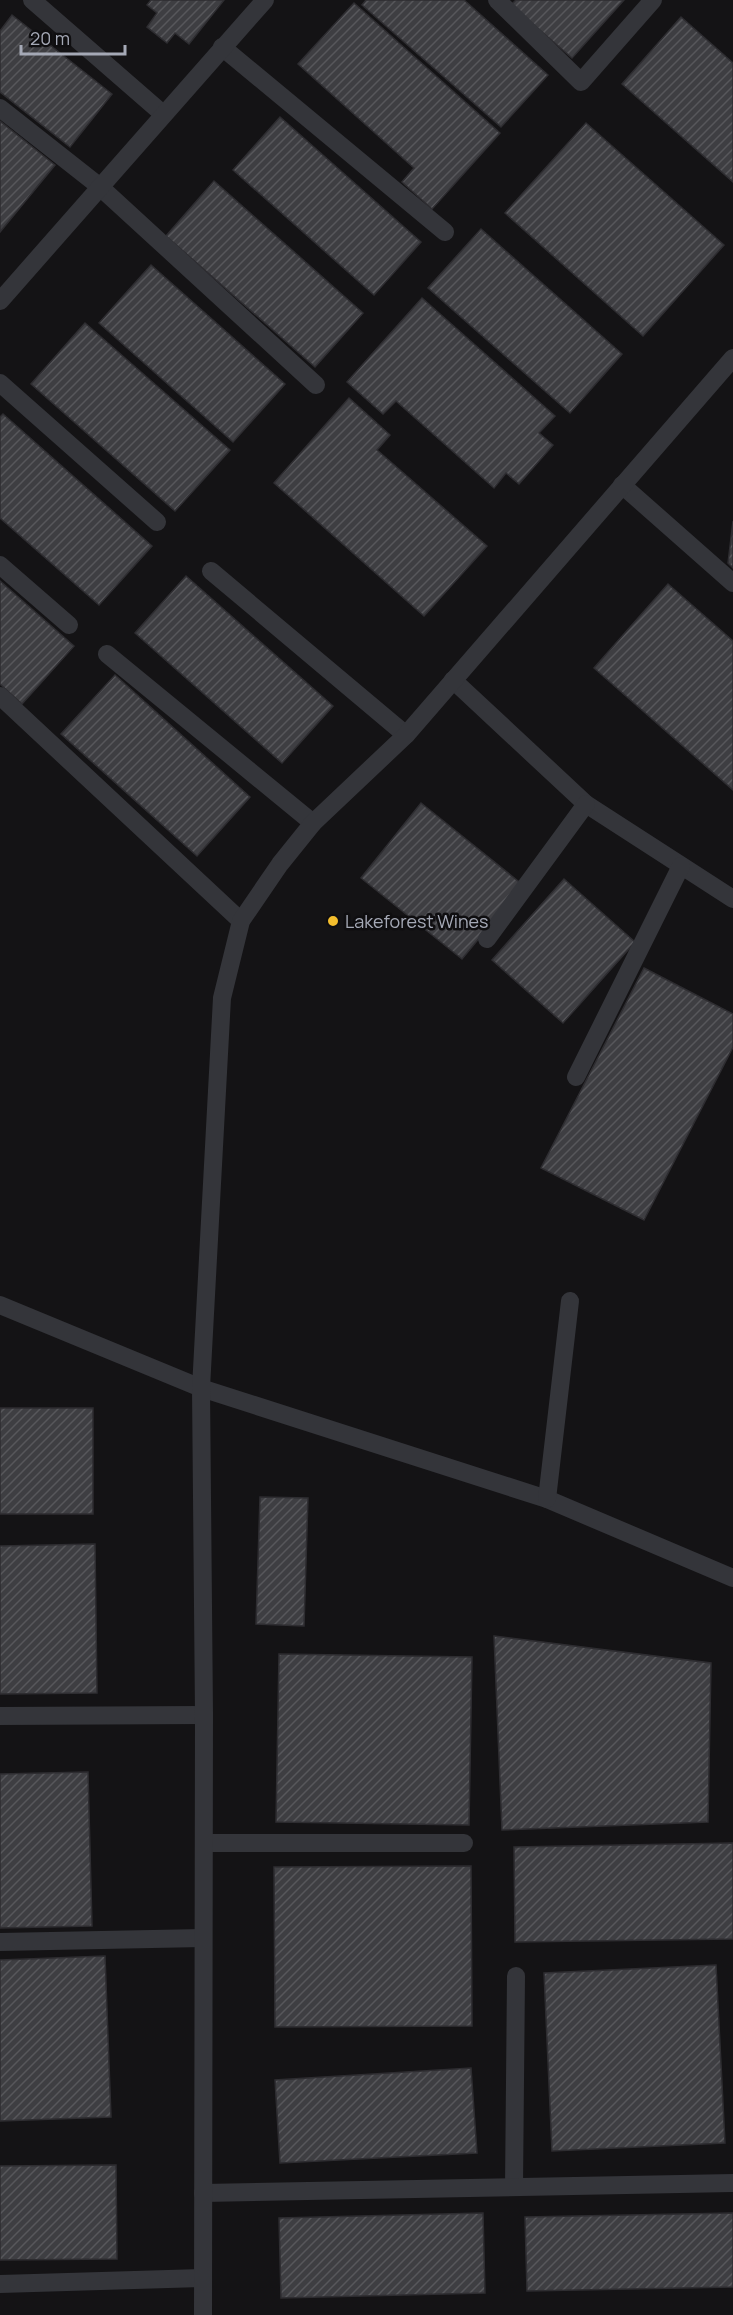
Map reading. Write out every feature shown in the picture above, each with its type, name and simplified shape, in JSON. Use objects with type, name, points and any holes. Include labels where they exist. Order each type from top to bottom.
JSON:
[{"type":"lane","points":[[32,0],[163,114]]},
{"type":"lane","points":[[0,301],[264,0]]},
{"type":"lane","points":[[497,0],[581,82],[652,0]]},
{"type":"lane","points":[[222,47],[445,232]]},
{"type":"lane","points":[[0,108],[99,186],[316,385]]},
{"type":"lane","points":[[203,2315],[204,1715],[201,1388],[222,998],[241,921],[280,864],[313,824],[406,735],[733,358]]},
{"type":"lane","points":[[0,382],[157,522]]},
{"type":"lane","points":[[622,486],[733,583]]},
{"type":"lane","points":[[0,565],[69,625]]},
{"type":"lane","points":[[211,571],[406,735]]},
{"type":"lane","points":[[106,654],[313,824]]},
{"type":"lane","points":[[453,680],[586,804],[733,899]]},
{"type":"lane","points":[[0,696],[241,921]]},
{"type":"lane","points":[[487,939],[586,804]]},
{"type":"lane","points":[[576,1077],[681,866]]},
{"type":"lane","points":[[547,1500],[570,1301]]},
{"type":"lane","points":[[0,1305],[201,1388],[547,1500],[733,1578]]},
{"type":"lane","points":[[0,1716],[204,1715]]},
{"type":"lane","points":[[204,1843],[464,1843]]},
{"type":"lane","points":[[0,1942],[203,1938]]},
{"type":"lane","points":[[514,2187],[516,1976]]},
{"type":"lane","points":[[203,2193],[733,2183]]},
{"type":"lane","points":[[0,2284],[202,2278]]},
{"type":"building","points":[[151,0],[224,0],[189,44],[175,33],[167,43],[147,27],[157,13],[147,5]]},
{"type":"building","points":[[366,0],[464,0],[548,75],[501,127],[362,5]]},
{"type":"building","points":[[516,0],[624,0],[572,58],[511,5]]},
{"type":"building","points":[[354,3],[500,133],[432,209],[402,182],[414,168],[298,64]]},
{"type":"building","points":[[12,15],[112,94],[70,147],[0,92],[0,31]]},
{"type":"building","points":[[681,17],[733,63],[733,182],[622,84]]},
{"type":"building","points":[[280,117],[421,242],[374,295],[233,170]]},
{"type":"building","points":[[0,121],[55,165],[0,232]]},
{"type":"building","points":[[586,123],[724,245],[643,336],[505,213]]},
{"type":"building","points":[[214,181],[363,313],[315,367],[166,236]]},
{"type":"building","points":[[481,229],[622,354],[570,413],[428,288]]},
{"type":"building","points":[[151,265],[285,384],[233,442],[99,323]]},
{"type":"building","points":[[422,298],[555,416],[539,433],[553,445],[519,484],[506,473],[494,488],[396,401],[383,414],[347,382]]},
{"type":"building","points":[[85,323],[230,450],[175,511],[31,384]]},
{"type":"building","points":[[349,398],[390,435],[377,450],[487,546],[424,616],[274,483]]},
{"type":"building","points":[[3,414],[152,546],[99,605],[0,518],[0,417]]},
{"type":"building","points":[[733,521],[733,568],[728,563]]},
{"type":"building","points":[[186,576],[333,706],[282,763],[135,633]]},
{"type":"building","points":[[0,581],[74,646],[22,704],[0,684]]},
{"type":"building","points":[[668,584],[733,641],[733,790],[594,668]]},
{"type":"building","points":[[115,675],[250,797],[197,856],[61,734]]},
{"type":"building","points":[[421,803],[523,885],[462,959],[361,878]]},
{"type":"building","points":[[564,879],[635,942],[563,1023],[492,960]]},
{"type":"building","points":[[644,968],[733,1014],[733,1047],[644,1220],[541,1168]]},
{"type":"building","points":[[0,1408],[93,1408],[93,1514],[0,1514]]},
{"type":"building","points":[[260,1497],[308,1498],[304,1626],[256,1624]]},
{"type":"building","points":[[95,1544],[97,1693],[0,1694],[0,1546]]},
{"type":"building","points":[[494,1636],[711,1663],[708,1822],[502,1830]]},
{"type":"building","points":[[279,1654],[472,1657],[469,1825],[276,1822]]},
{"type":"building","points":[[88,1772],[92,1926],[0,1928],[0,1774]]},
{"type":"building","points":[[733,1843],[733,1939],[515,1942],[514,1847]]},
{"type":"building","points":[[471,1866],[472,2026],[275,2027],[274,1867]]},
{"type":"building","points":[[105,1956],[111,2117],[0,2121],[0,1960]]},
{"type":"building","points":[[716,1965],[725,2143],[552,2151],[544,1973]]},
{"type":"building","points":[[471,2068],[477,2153],[280,2163],[275,2080]]},
{"type":"building","points":[[116,2165],[117,2259],[0,2260],[0,2166]]},
{"type":"building","points":[[483,2213],[485,2293],[281,2298],[279,2218]]},
{"type":"building","points":[[733,2213],[733,2287],[527,2291],[525,2217]]},
{"type":"place","name":"Lakeforest Wines","points":[[333,921]]}]
